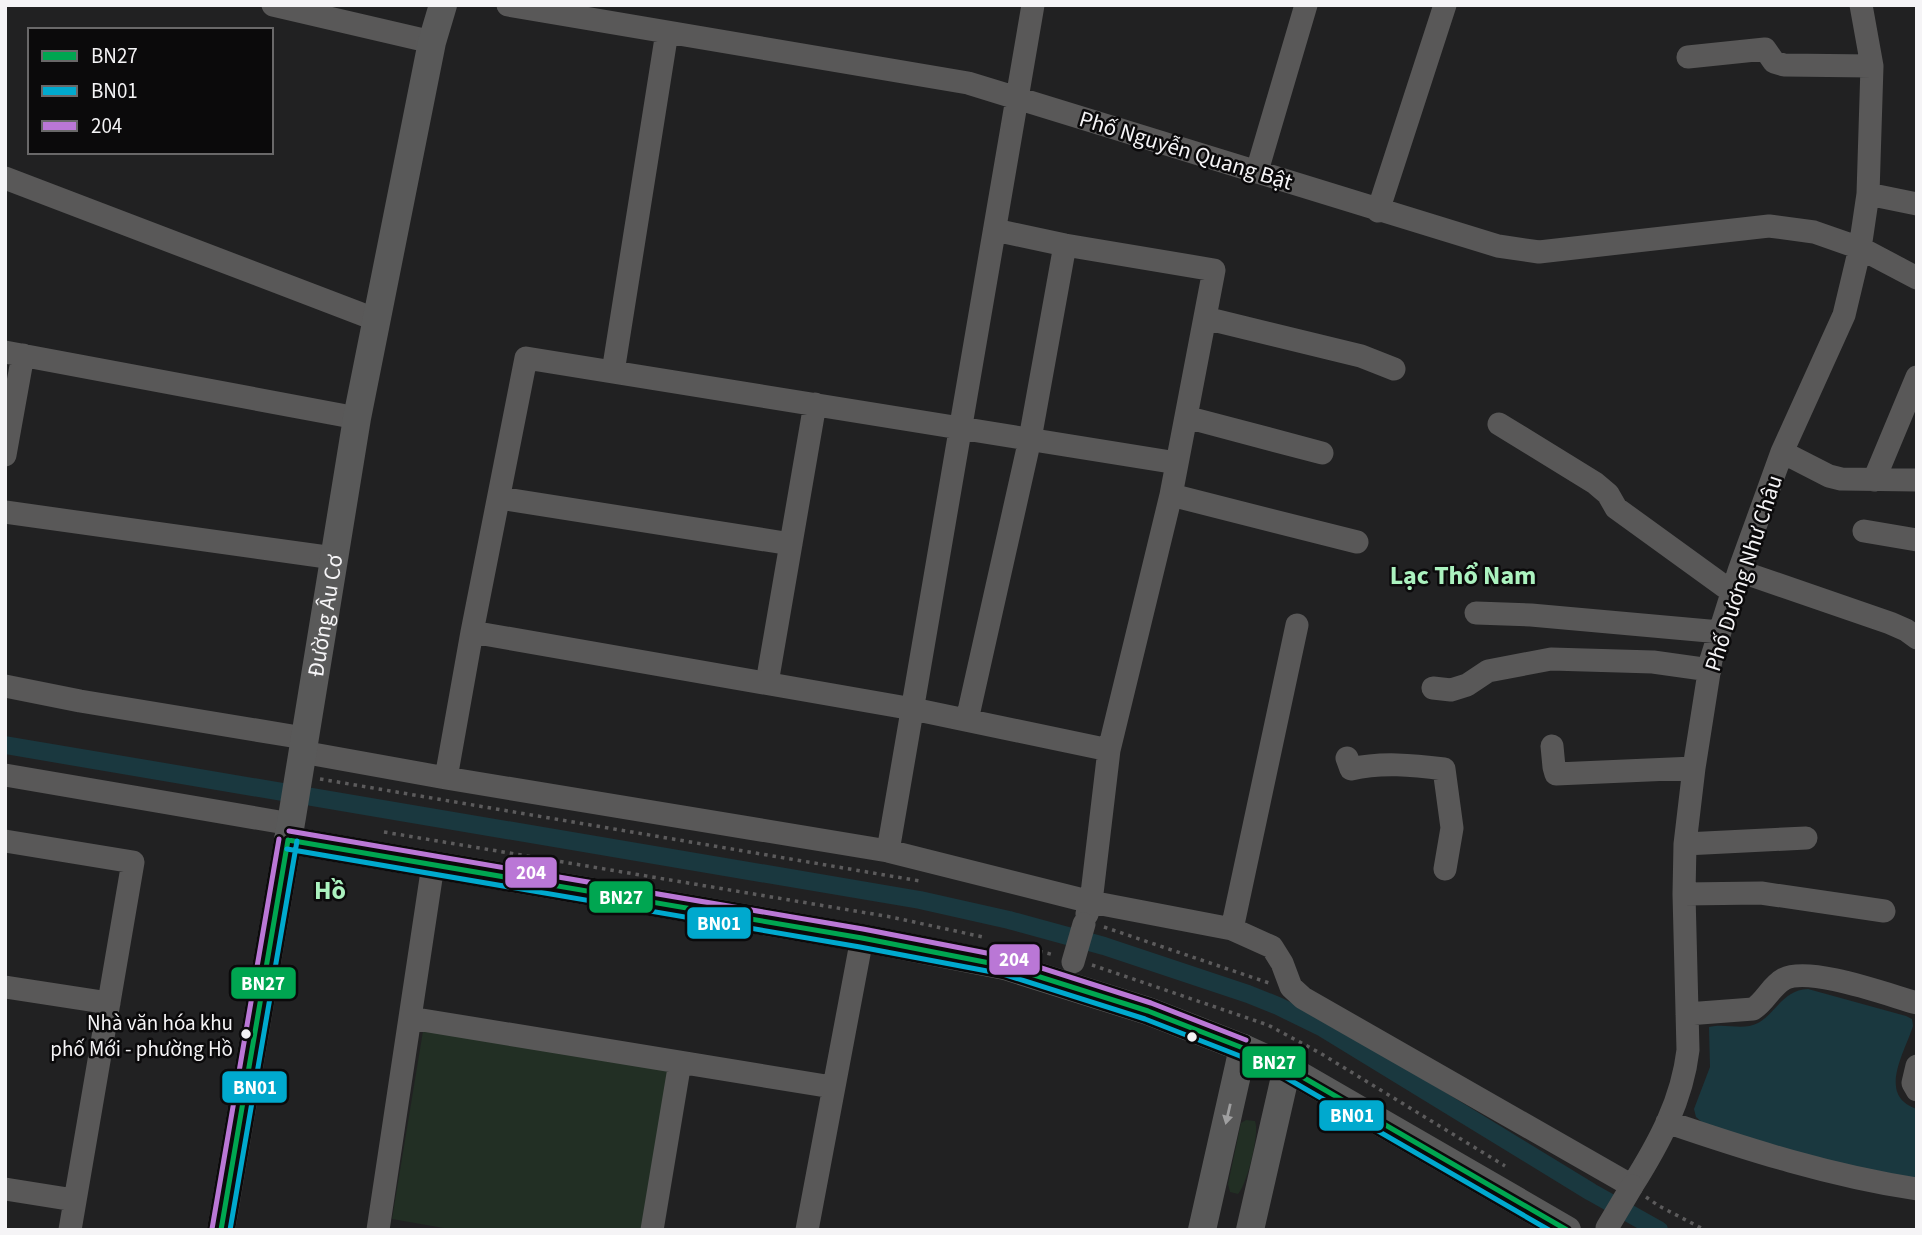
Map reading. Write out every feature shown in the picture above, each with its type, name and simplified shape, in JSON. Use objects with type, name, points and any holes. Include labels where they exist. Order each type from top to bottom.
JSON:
[{"type":"main road","name":"Đường Âu Cơ","points":[[220,1230],[357,418],[432,42],[443,5]]},
{"type":"main road","points":[[289,832],[433,865],[862,938],[1005,966],[1070,973],[1148,1012],[1243,1048],[1287,1068],[1567,1230]]},
{"type":"main road","points":[[1243,1048],[1204,1221],[1250,1226],[1287,1068]]},
{"type":"street","points":[[273,5],[432,42]]},
{"type":"street","name":"Phố Nguyễn Quang Bật","points":[[508,5],[587,12],[667,32],[968,83],[1498,246],[1539,252],[1769,226],[1814,232],[1860,248],[1917,278]]},
{"type":"street","points":[[888,851],[1033,5]]},
{"type":"street","points":[[1257,172],[1306,5]]},
{"type":"street","points":[[1378,211],[1445,5]]},
{"type":"street","name":"Phố Dương Như Châu","points":[[1607,1229],[1657,1146],[1678,1100],[1685,1074],[1688,1050],[1685,844],[1710,670],[1736,581],[1782,452],[1844,314],[1860,248],[1868,194],[1872,66],[1861,5]]},
{"type":"street","points":[[613,372],[667,32]]},
{"type":"street","points":[[1688,57],[1765,49],[1774,62],[1784,65],[1872,66]]},
{"type":"street","points":[[5,178],[377,320]]},
{"type":"street","points":[[1868,194],[1917,204]]},
{"type":"street","points":[[995,230],[1065,245],[1214,270],[1171,495],[1109,750],[1091,917],[1070,973]]},
{"type":"street","points":[[967,720],[1030,439],[1065,245]]},
{"type":"street","points":[[1205,318],[1361,356],[1394,369]]},
{"type":"street","points":[[5,455],[14,354],[357,418]]},
{"type":"street","points":[[446,778],[526,358],[1177,463]]},
{"type":"street","points":[[1874,480],[1917,377]]},
{"type":"street","points":[[767,683],[815,404]]},
{"type":"street","points":[[1186,417],[1322,453]]},
{"type":"street","points":[[1499,424],[1595,482],[1616,508],[1736,581],[1890,623],[1917,638]]},
{"type":"street","points":[[1782,452],[1829,476],[1841,479],[1917,480]]},
{"type":"street","points":[[1171,495],[1357,542]]},
{"type":"street","points":[[499,498],[791,544]]},
{"type":"street","points":[[5,512],[334,558]]},
{"type":"street","points":[[1864,531],[1917,540]]},
{"type":"street","points":[[1476,613],[1720,632]]},
{"type":"street","points":[[1232,929],[1297,625]]},
{"type":"street","points":[[472,632],[913,709],[1109,750]]},
{"type":"street","points":[[1433,688],[1451,690],[1467,685],[1488,671],[1551,659],[1653,662],[1710,670]]},
{"type":"street","points":[[5,686],[80,701],[301,758],[446,778],[888,851],[1091,917],[1232,929],[1272,947],[1282,963],[1291,988],[1303,998],[1632,1186]]},
{"type":"street","points":[[1552,747],[1556,774],[1694,768]]},
{"type":"street","points":[[1347,758],[1351,769],[1417,765],[1444,769],[1452,828],[1445,869]]},
{"type":"street","points":[[5,775],[289,832]]},
{"type":"street","points":[[1685,844],[1806,838]]},
{"type":"street","points":[[5,841],[133,862],[69,1230]]},
{"type":"street","points":[[381,1229],[433,865]]},
{"type":"street","points":[[1684,894],[1760,893],[1884,911]]},
{"type":"street","points":[[807,1230],[862,938]]},
{"type":"street","points":[[1687,1014],[1753,1009],[1781,980],[1792,976],[1819,977],[1853,984],[1917,1003]]},
{"type":"street","points":[[5,987],[109,1003]]},
{"type":"street","points":[[410,1018],[832,1087]]},
{"type":"street","points":[[652,1230],[680,1062]]},
{"type":"street","points":[[1917,1066],[1913,1083],[1917,1090]]},
{"type":"street","points":[[1667,1122],[1814,1168],[1917,1189]]},
{"type":"street","points":[[5,1189],[74,1200]]},
{"type":"path","points":[[301,758],[926,882]]},
{"type":"path","points":[[1091,917],[1253,976],[1303,998]]},
{"type":"path","points":[[1632,1186],[1659,1206],[1705,1230]]},
{"type":"green space","points":[[423,1031],[668,1069],[641,1230],[455,1230],[392,1219]]},
{"type":"green space","points":[[1246,1120],[1255,1121],[1256,1136],[1249,1170],[1238,1194],[1230,1192],[1228,1184],[1241,1123]]},
{"type":"water","points":[[1808,989],[1912,1019],[1913,1026],[1900,1061],[1896,1084],[1898,1094],[1905,1103],[1917,1109],[1917,1179],[1823,1160],[1704,1124],[1696,1117],[1694,1109],[1710,1067],[1709,1027],[1740,1027],[1758,1023],[1786,997],[1799,990]]},
{"type":"waterway","points":[[5,745],[920,900],[1009,920],[1104,946],[1248,994],[1323,1028],[1591,1192],[1659,1230]]},
{"type":"transit line","name":"204","points":[[289,831],[863,929],[1007,957],[1151,1003],[1246,1040]]},
{"type":"transit line","name":"204","points":[[212,1229],[279,839]]},
{"type":"transit line","name":"BN27","points":[[288,840],[862,938],[1005,966],[1148,1011],[1287,1068],[1567,1230]]},
{"type":"transit line","name":"BN27","points":[[221,1230],[288,840]]},
{"type":"transit line","name":"BN01","points":[[230,1230],[297,841]]},
{"type":"transit line","name":"BN01","points":[[287,849],[1003,974],[1145,1019],[1283,1076],[1549,1230]]},
{"type":"place","name":"Nhà văn hóa khu phố Mới - phường Hồ","points":[[246,1034]]},
{"type":"district","name":"Lạc Thổ Nam","points":[[1463,575]]},
{"type":"district","name":"Hồ","points":[[330,890]]}]
